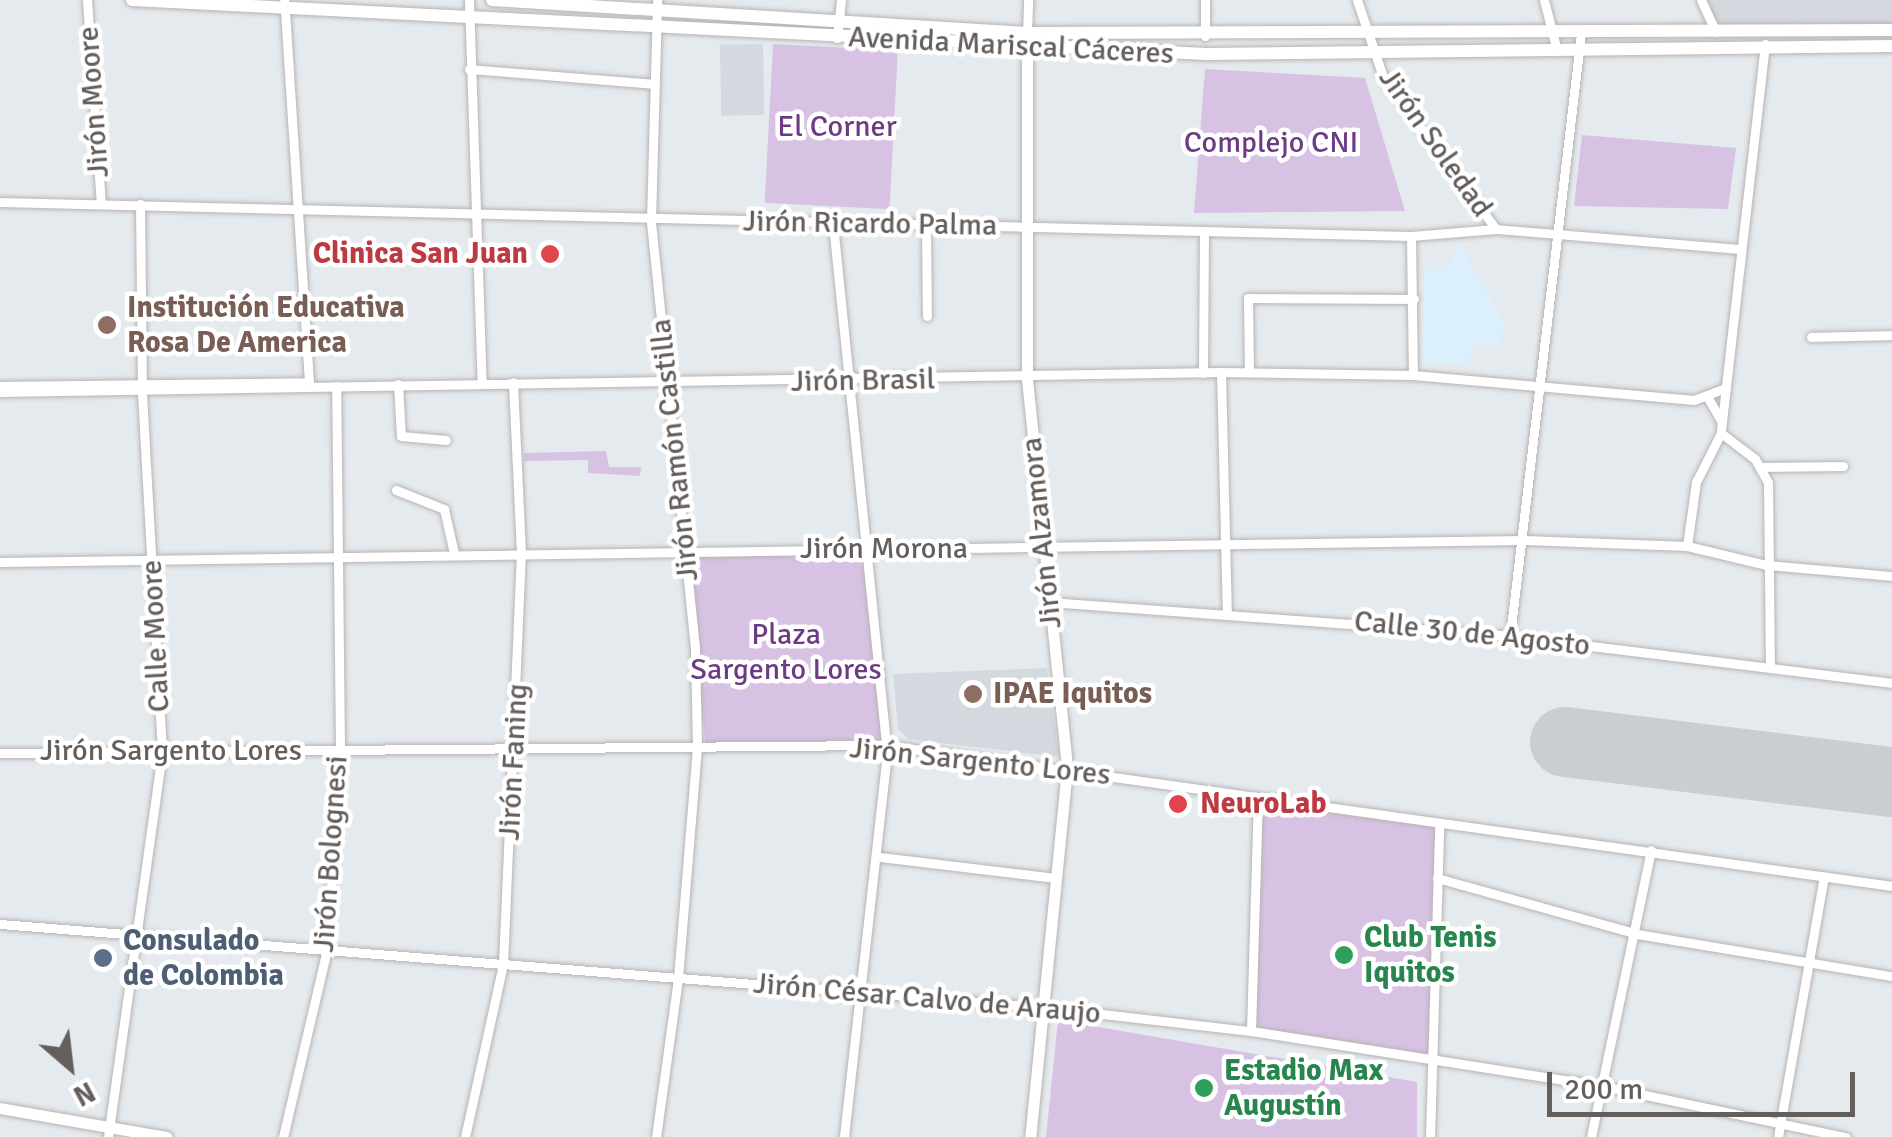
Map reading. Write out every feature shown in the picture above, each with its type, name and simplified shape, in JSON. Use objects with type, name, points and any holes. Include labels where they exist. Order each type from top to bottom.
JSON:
[{"type":"main road","name":"Avenida Mariscal Cáceres","points":[[132,0],[284,4],[836,38],[1027,40],[1374,53],[1892,46]]},
{"type":"main road","name":"Avenida Mariscal Cáceres","points":[[492,0],[657,6],[1027,40],[1892,30]]},
{"type":"street","name":"Jirón Moore","points":[[87,0],[100,203]]},
{"type":"street","points":[[469,0],[482,382]]},
{"type":"street","points":[[836,38],[841,0]]},
{"type":"street","name":"Jirón Alzamora","points":[[1028,0],[1027,379],[1040,549],[1050,602],[1067,769],[1030,1137]]},
{"type":"street","points":[[1205,0],[1205,36]]},
{"type":"street","name":"Jirón Soledad","points":[[1357,0],[1366,35],[1384,77],[1496,229]]},
{"type":"street","points":[[1544,0],[1558,51]]},
{"type":"street","points":[[1701,0],[1716,32]]},
{"type":"street","points":[[284,4],[310,382]]},
{"type":"street","name":"Jirón Ramón Castilla","points":[[656,1137],[678,978],[697,747],[670,382],[651,220],[657,6]]},
{"type":"street","points":[[1687,546],[1696,482],[1721,428],[1764,32]]},
{"type":"street","points":[[1510,636],[1544,384],[1581,33]]},
{"type":"street","points":[[469,69],[654,84]]},
{"type":"street","name":"Jirón Ricardo Palma","points":[[0,202],[1411,236],[1496,229],[1738,249]]},
{"type":"street","name":"Calle Moore","points":[[109,1131],[140,935],[162,751],[142,388],[140,204]]},
{"type":"street","points":[[834,224],[846,381],[868,548],[886,745],[880,857],[844,1137]]},
{"type":"street","points":[[926,226],[927,316]]},
{"type":"street","points":[[1203,373],[1204,232]]},
{"type":"street","points":[[1411,236],[1413,375]]},
{"type":"street","points":[[1249,372],[1248,298],[1414,299]]},
{"type":"street","points":[[1811,337],[1892,335]]},
{"type":"street","points":[[1221,372],[1227,611]]},
{"type":"street","name":"Jirón Brasil","points":[[142,388],[310,382],[336,386],[1027,379],[1249,372],[1413,375],[1708,398]]},
{"type":"street","name":"Jirón Faning","points":[[465,1137],[503,964],[516,748],[521,553],[513,382]]},
{"type":"street","points":[[398,384],[401,436],[446,440]]},
{"type":"street","name":"Jirón Bolognesi","points":[[283,1137],[327,950],[340,750],[336,386]]},
{"type":"street","points":[[0,389],[142,388]]},
{"type":"street","points":[[1725,388],[1708,398],[1721,428],[1761,467],[1768,482],[1770,666]]},
{"type":"street","points":[[1761,467],[1842,466]]},
{"type":"street","points":[[396,490],[444,509],[454,554]]},
{"type":"street","name":"Jirón Morona","points":[[0,562],[335,554],[1225,547],[1524,540],[1687,546],[1766,565],[1892,576]]},
{"type":"street","name":"Calle 30 de Agosto","points":[[1050,602],[1227,611],[1510,636],[1892,682]]},
{"type":"street","name":"Jirón Sargento Lores","points":[[0,753],[886,745],[1439,826],[1651,850],[1892,886]]},
{"type":"street","points":[[1251,1031],[1258,800]]},
{"type":"street","points":[[1430,1137],[1439,826]]},
{"type":"street","points":[[1591,1137],[1637,934],[1651,850]]},
{"type":"street","points":[[880,857],[1056,878]]},
{"type":"street","points":[[1778,1137],[1824,877]]},
{"type":"street","points":[[1438,878],[1637,934],[1892,976]]},
{"type":"street","name":"Jirón César Calvo de Araujo","points":[[0,924],[1042,1007],[1251,1031],[1432,1063],[1603,1086],[1846,1137]]},
{"type":"street","points":[[0,1108],[109,1131],[167,1137]]},
{"type":"shaded area","points":[[1695,0],[1892,0],[1892,25],[1712,27]]},
{"type":"shaded area","points":[[763,44],[764,115],[721,116],[720,45]]},
{"type":"shaded area","points":[[1457,240],[1504,322],[1501,343],[1471,347],[1470,365],[1422,362],[1424,272],[1450,264]]},
{"type":"shaded area","name":"IPAE Iquitos","points":[[1047,668],[1059,757],[908,739],[898,729],[893,674]]},
{"type":"green space","name":"El Corner","points":[[773,44],[898,51],[890,209],[765,203]]},
{"type":"green space","name":"Complejo CNI","points":[[1205,69],[1365,78],[1405,211],[1194,213]]},
{"type":"green space","points":[[1582,135],[1736,148],[1728,209],[1574,206]]},
{"type":"green space","points":[[606,451],[609,467],[641,467],[640,476],[588,473],[588,460],[524,461],[524,453]]},
{"type":"green space","name":"Plaza Sargento Lores","points":[[867,547],[885,745],[706,747],[684,550]]},
{"type":"green space","name":"Club Tenis Iquitos","points":[[1258,800],[1439,826],[1432,1063],[1251,1031]]},
{"type":"green space","points":[[1058,1020],[1417,1082],[1417,1137],[1046,1137]]},
{"type":"runway","points":[[1565,742],[1892,782]]},
{"type":"place","name":"Clinica San Juan","points":[[550,254]]},
{"type":"place","name":"Institución Educativa Rosa De America","points":[[107,325]]},
{"type":"place","name":"IPAE Iquitos","points":[[973,694]]},
{"type":"place","name":"NeuroLab","points":[[1178,804]]},
{"type":"place","name":"Club Tenis Iquitos","points":[[1344,955]]},
{"type":"place","name":"Consulado de Colombia","points":[[103,958]]},
{"type":"place","name":"Estadio Max Augustín","points":[[1204,1088]]}]
